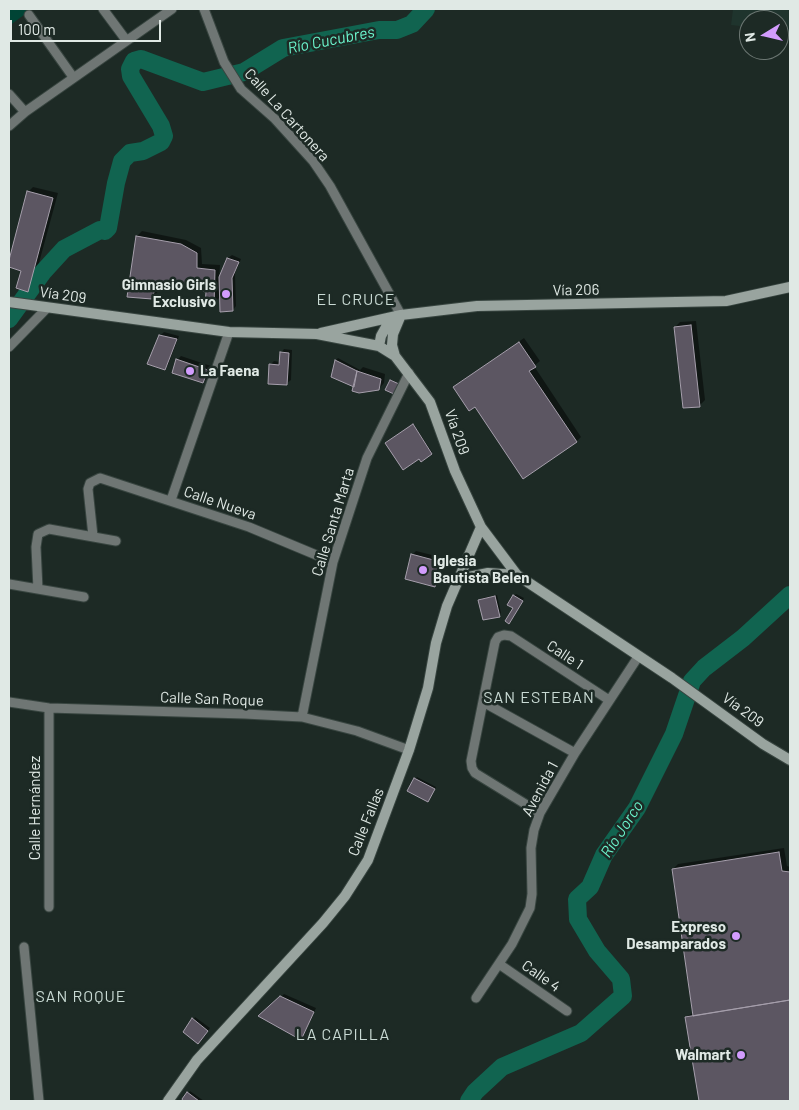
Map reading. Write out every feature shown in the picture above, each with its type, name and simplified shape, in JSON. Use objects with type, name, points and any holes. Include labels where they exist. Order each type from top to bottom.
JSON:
[{"type":"main road","name":"Vía 206","points":[[317,334],[401,315],[477,306],[726,301],[790,287]]},
{"type":"main road","name":"Vía 209","points":[[9,302],[229,332],[317,334],[380,346],[395,356],[430,402],[455,471],[481,527],[517,575],[672,678],[763,744],[790,760]]},
{"type":"main road","points":[[380,346],[381,336],[386,327],[401,315]]},
{"type":"main road","points":[[395,356],[392,345],[393,334],[401,315]]},
{"type":"main road","name":"Calle Fallas","points":[[169,1101],[197,1060],[346,896],[368,860],[409,750],[428,688],[439,633],[447,606],[481,527]]},
{"type":"main road","points":[[459,579],[488,574],[517,575]]},
{"type":"street","points":[[104,9],[126,40]]},
{"type":"street","points":[[9,126],[25,112],[172,9]]},
{"type":"street","name":"Calle La Cartonera","points":[[204,9],[224,62],[241,89],[276,119],[314,161],[330,186],[401,315]]},
{"type":"street","points":[[28,15],[74,77]]},
{"type":"street","points":[[9,94],[25,112]]},
{"type":"street","points":[[9,347],[42,308]]},
{"type":"street","points":[[171,500],[229,332]]},
{"type":"street","name":"Calle Santa Marta","points":[[302,717],[333,562],[367,458],[409,373]]},
{"type":"street","name":"Calle Nueva","points":[[93,536],[88,489],[90,483],[100,478],[249,527],[333,562]]},
{"type":"street","points":[[38,589],[36,554],[38,534],[48,529],[116,541]]},
{"type":"street","points":[[9,584],[84,597]]},
{"type":"street","name":"Calle 1","points":[[483,702],[495,642],[498,636],[504,635],[511,636],[609,700]]},
{"type":"street","name":"Avenida 1","points":[[476,998],[522,927],[530,908],[532,894],[531,848],[534,830],[540,813],[575,753],[638,656]]},
{"type":"street","name":"Calle San Roque","points":[[9,702],[49,708],[302,717],[357,731],[409,750]]},
{"type":"street","points":[[540,813],[475,773],[472,768],[471,762],[483,702],[575,753]]},
{"type":"street","name":"Calle Hernández","points":[[49,708],[49,907]]},
{"type":"street","points":[[24,947],[39,1101]]},
{"type":"street","name":"Calle 4","points":[[499,964],[567,1011]]},
{"type":"shaded area","points":[[733,9],[790,9],[790,32],[789,10],[739,10],[739,26],[731,25]]},
{"type":"green space","points":[[9,9],[32,9],[9,26]]},
{"type":"building","points":[[27,191],[53,198],[28,292],[16,288],[21,271],[9,267],[9,260]]},
{"type":"building","points":[[136,236],[181,244],[197,253],[197,268],[215,270],[214,305],[205,305],[206,292],[157,282],[152,299],[127,297]]},
{"type":"building","name":"Gimnasio Girls Exclusivo","points":[[227,258],[239,262],[232,278],[233,311],[220,312],[219,277]]},
{"type":"building","points":[[691,325],[700,407],[683,408],[674,327]]},
{"type":"building","points":[[159,335],[177,339],[165,370],[147,364]]},
{"type":"building","points":[[519,342],[536,367],[529,371],[577,442],[523,479],[475,407],[469,411],[453,387]]},
{"type":"building","points":[[280,352],[289,353],[287,385],[268,384],[269,364],[279,365]]},
{"type":"building","name":"La Faena","points":[[176,359],[208,370],[203,383],[172,373]]},
{"type":"building","points":[[335,360],[357,371],[354,387],[331,377]]},
{"type":"building","points":[[357,371],[381,379],[379,390],[359,393],[352,391]]},
{"type":"building","points":[[390,380],[399,384],[394,394],[385,390]]},
{"type":"building","points":[[413,424],[432,454],[421,462],[419,459],[403,470],[385,443]]},
{"type":"building","name":"Iglesia Bautista Belen","points":[[411,554],[441,562],[435,587],[405,579]]},
{"type":"building","points":[[513,595],[523,601],[509,624],[505,621],[513,608],[507,605]]},
{"type":"building","points":[[495,596],[500,617],[483,620],[478,600]]},
{"type":"building","points":[[414,778],[435,789],[428,802],[407,791]]},
{"type":"building","name":"Expreso Desamparados","points":[[779,852],[782,871],[790,872],[790,1000],[693,1016],[672,869]]},
{"type":"building","points":[[280,996],[314,1012],[301,1040],[258,1016]]},
{"type":"building","name":"Walmart","points":[[790,1000],[790,1101],[699,1101],[685,1017]]},
{"type":"building","points":[[192,1018],[208,1031],[198,1044],[183,1032]]},
{"type":"building","points":[[187,1092],[199,1101],[183,1101],[182,1099]]},
{"type":"waterway","name":"Río Cucubres","points":[[9,319],[43,272],[64,249],[100,230],[105,231],[108,228],[122,161],[130,153],[143,151],[161,142],[164,136],[161,126],[131,76],[130,69],[134,61],[141,59],[203,82],[244,72],[283,48],[379,30],[397,30],[412,24],[426,9]]},
{"type":"waterway","name":"Río Jorco","points":[[469,1101],[475,1092],[502,1067],[581,1033],[623,996],[621,979],[597,951],[578,919],[577,899],[590,887],[604,855],[637,808],[674,734],[692,681],[704,668],[743,638],[790,595]]},
{"type":"place","name":"Gimnasio Girls Exclusivo","points":[[226,294]]},
{"type":"place","name":"La Faena","points":[[190,371]]},
{"type":"place","name":"Iglesia Bautista Belen","points":[[423,570]]},
{"type":"place","name":"Expreso Desamparados","points":[[736,936]]},
{"type":"place","name":"Walmart","points":[[741,1055]]},
{"type":"district","name":"EL CRUCE","points":[[356,300]]},
{"type":"district","name":"SAN ESTEBAN","points":[[539,698]]},
{"type":"district","name":"SAN ROQUE","points":[[81,997]]},
{"type":"district","name":"LA CAPILLA","points":[[343,1035]]}]
